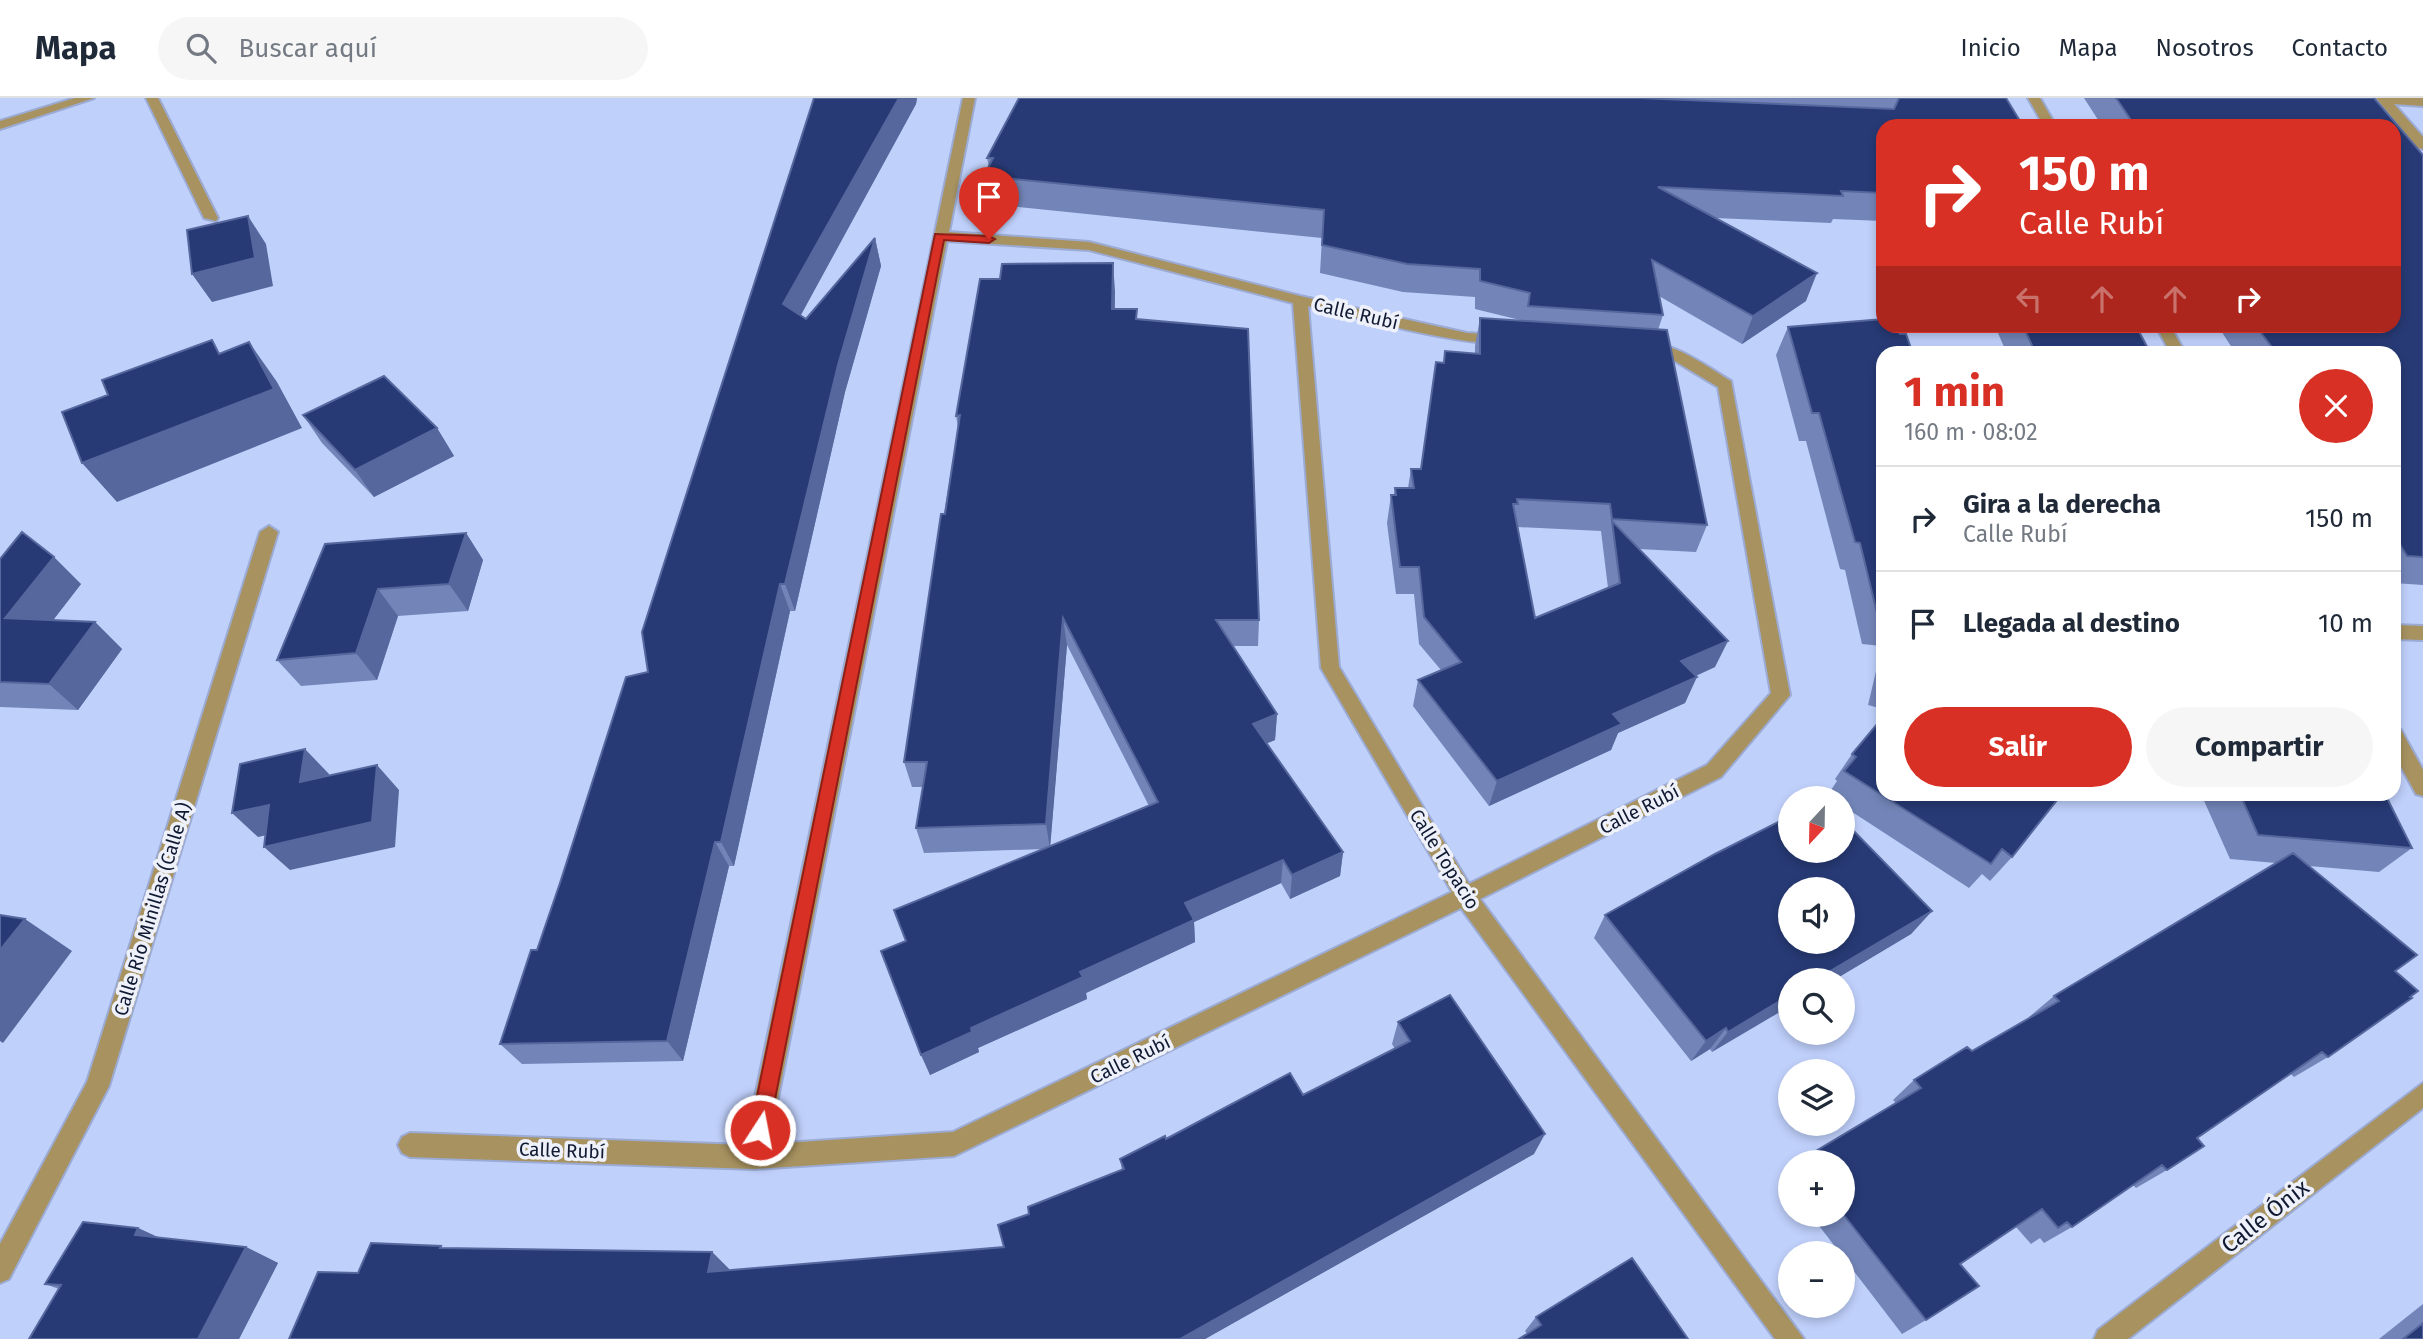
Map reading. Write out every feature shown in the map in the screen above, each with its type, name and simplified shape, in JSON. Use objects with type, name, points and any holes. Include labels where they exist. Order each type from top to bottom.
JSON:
[{"type":"street","points":[[0,125],[89,98]]},
{"type":"street","points":[[152,98],[211,218]]},
{"type":"street","points":[[754,1157],[969,98]]},
{"type":"street","points":[[2034,98],[2046,119]]},
{"type":"street","points":[[2383,99],[2423,102]]},
{"type":"street","points":[[2383,99],[2400,119]]},
{"type":"street","points":[[2401,120],[2423,145]]},
{"type":"street","name":"Calle Rubí","points":[[939,236],[1089,246],[1300,300],[1467,338],[1521,341]]},
{"type":"street","name":"Calle Topacio","points":[[1300,300],[1330,668],[1465,897],[1791,1339]]},
{"type":"street","name":"Calle Rubí","points":[[410,1144],[754,1157],[954,1144],[1465,897],[1714,771],[1780,695],[1726,385],[1669,351],[1629,348]]},
{"type":"street","name":"Calle Río Minillas (Calle A)","points":[[0,1270],[97,1086],[269,532]]},
{"type":"street","points":[[2401,632],[2423,633]]},
{"type":"street","points":[[2401,749],[2423,788]]},
{"type":"street","name":"Calle Ónix","points":[[2107,1339],[2423,1094]]},
{"type":"building","points":[[814,98],[899,98],[783,304],[806,319],[875,238],[838,365],[785,584],[780,584],[721,842],[715,842],[667,1041],[500,1044],[531,950],[537,950],[626,677],[648,672],[642,632]]},
{"type":"building","points":[[1019,98],[1640,98],[1894,109],[1899,98],[2006,98],[2019,119],[1876,119],[1876,193],[1841,191],[1843,196],[1658,187],[1817,273],[1753,316],[1652,260],[1663,315],[1528,306],[1530,293],[1480,281],[1480,269],[1407,264],[1322,245],[1324,210],[984,176],[993,158],[987,158]]},
{"type":"building","points":[[2116,98],[2374,98],[2392,119],[2130,119]]},
{"type":"building","points":[[2401,129],[2423,155],[2423,557],[2407,556],[2401,546],[2401,346],[2271,346],[2261,333],[2401,333]]},
{"type":"building","points":[[248,216],[255,258],[192,274],[187,230]]},
{"type":"building","points":[[1113,263],[1112,309],[1137,309],[1136,319],[1248,329],[1259,620],[1216,620],[1277,714],[1253,724],[1343,852],[1292,875],[1283,860],[1185,903],[1194,920],[1080,972],[1083,977],[971,1028],[972,1032],[921,1055],[881,951],[906,941],[894,910],[1158,802],[1063,618],[1046,824],[916,828],[927,762],[904,762],[941,514],[945,514],[960,415],[956,416],[980,279],[1000,279],[1002,264]]},
{"type":"building","points":[[1480,318],[1667,330],[1707,525],[1612,519],[1610,504],[1517,499],[1518,504],[1513,504],[1535,618],[1620,583],[1612,521],[1728,641],[1681,661],[1697,677],[1613,714],[1622,724],[1497,781],[1418,680],[1461,662],[1424,617],[1419,567],[1400,567],[1391,495],[1396,495],[1395,488],[1414,488],[1411,469],[1421,469],[1436,362],[1444,363],[1445,351],[1480,354]]},
{"type":"building","points":[[1876,320],[1876,333],[1906,334],[1910,346],[1876,346],[1876,609],[1860,543],[1855,542],[1819,413],[1812,413],[1788,327]]},
{"type":"building","points":[[2026,333],[2140,333],[2147,346],[2032,346]]},
{"type":"building","points":[[212,340],[219,354],[249,342],[274,389],[82,463],[62,412],[108,395],[102,380]]},
{"type":"building","points":[[384,376],[437,428],[355,470],[303,415]]},
{"type":"building","points":[[22,532],[54,557],[5,618],[95,622],[49,684],[0,682],[0,559]]},
{"type":"building","points":[[466,533],[449,584],[378,589],[356,653],[277,660],[325,544]]},
{"type":"building","points":[[1876,725],[1876,791],[1844,771],[1856,757],[1852,754]]},
{"type":"building","points":[[305,749],[300,782],[377,765],[372,822],[264,847],[269,805],[232,813],[240,764]]},
{"type":"building","points":[[1891,801],[2056,801],[2012,857],[2002,849],[1991,864]]},
{"type":"building","points":[[2243,801],[2388,801],[2412,848],[2258,835]]},
{"type":"building","points":[[1778,822],[1778,863],[1855,863],[1855,832],[1932,911],[1835,968],[1778,968],[1778,1002],[1728,1032],[1726,1028],[1706,1041],[1605,915]]},
{"type":"building","points":[[2293,853],[2417,955],[2395,971],[2418,991],[2410,997],[2412,998],[2328,1057],[2322,1052],[2197,1138],[2204,1146],[2167,1170],[2162,1165],[2072,1227],[2067,1222],[2058,1228],[2042,1209],[1960,1264],[1979,1286],[1926,1320],[1853,1227],[1855,1150],[1818,1150],[1841,1136],[1855,1136],[1855,1128],[1921,1088],[1914,1080],[1967,1047],[1972,1051],[2059,1001],[2054,996]]},
{"type":"building","points":[[0,915],[25,919],[0,950]]},
{"type":"building","points":[[1450,995],[1545,1134],[1180,1339],[289,1339],[318,1272],[358,1273],[371,1243],[441,1246],[440,1248],[712,1252],[708,1272],[1004,1247],[998,1225],[1029,1214],[1028,1207],[1124,1169],[1120,1159],[1165,1136],[1166,1139],[1290,1073],[1303,1095],[1410,1041],[1398,1022]]},
{"type":"building","points":[[83,1222],[138,1228],[135,1235],[246,1247],[198,1339],[29,1339],[61,1285],[45,1284]]},
{"type":"building","points":[[1632,1258],[1688,1339],[1519,1339],[1541,1325],[1536,1317]]},
{"type":"building","points":[[2423,1323],[2423,1339],[2403,1339]]},
{"type":"route","points":[[760,1130],[939,236],[989,239]]}]
